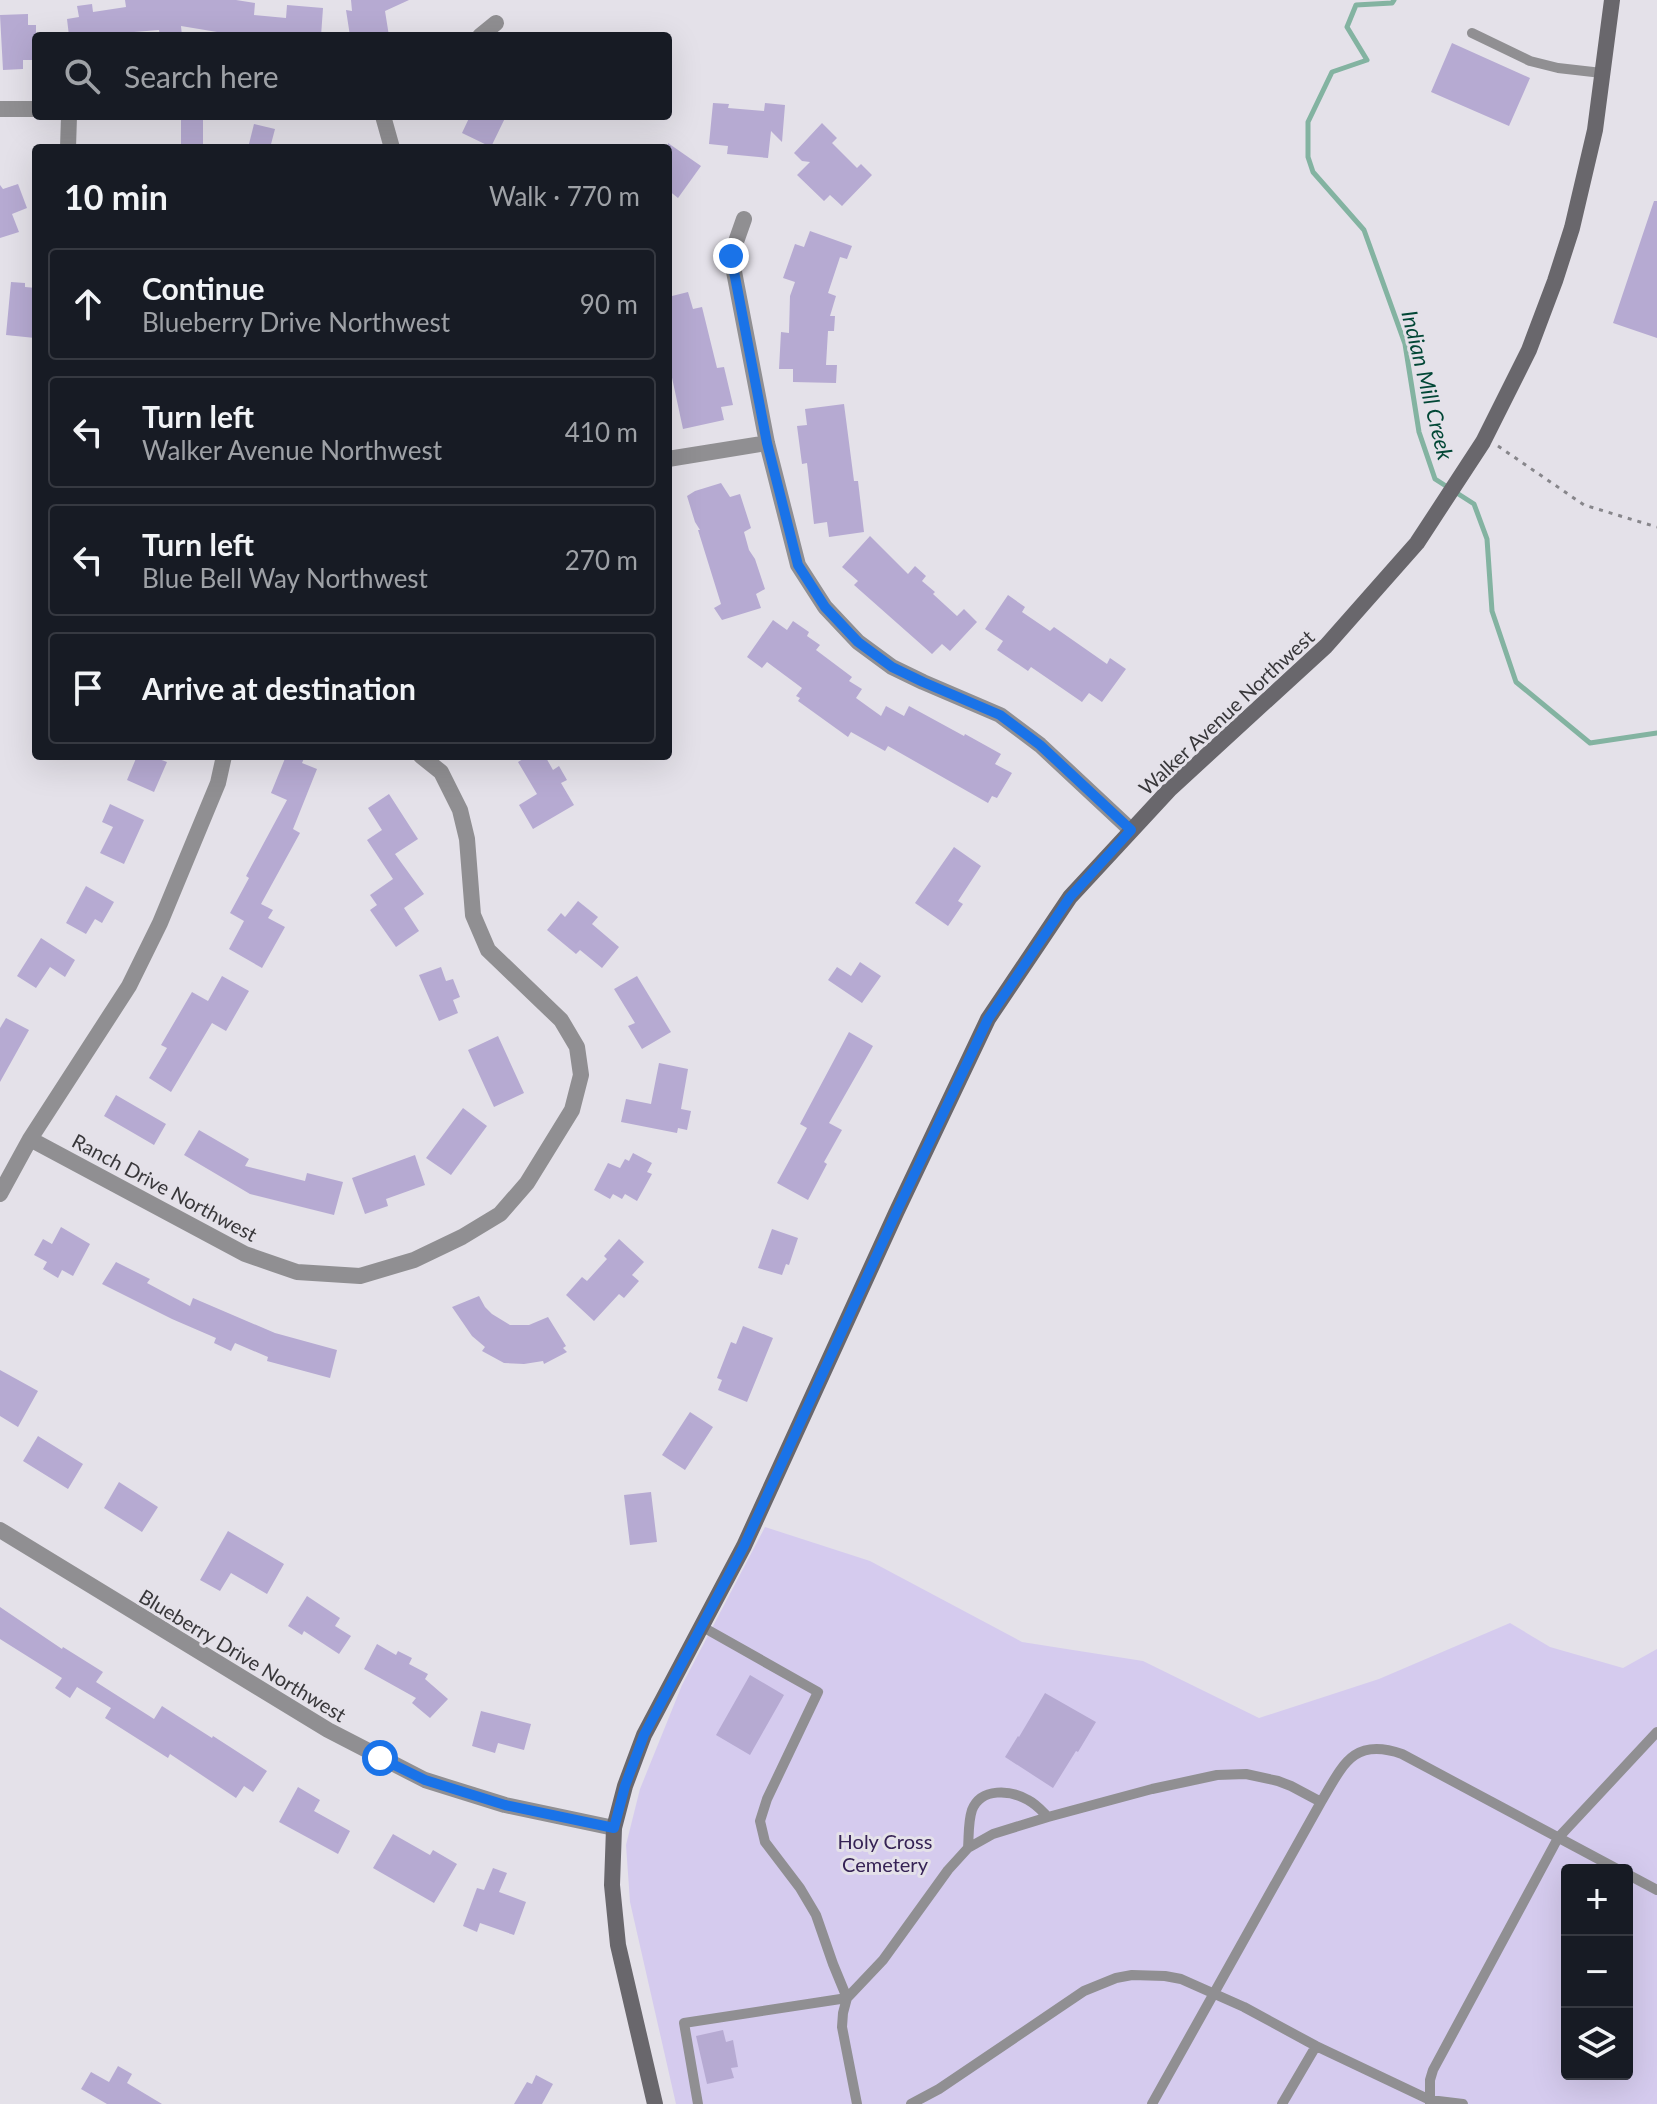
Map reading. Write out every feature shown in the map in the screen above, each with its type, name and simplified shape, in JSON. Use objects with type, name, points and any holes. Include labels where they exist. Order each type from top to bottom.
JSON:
[{"type":"main road","name":"Walker Avenue Northwest","points":[[655,2104],[618,1945],[612,1885],[614,1828],[625,1786],[644,1735],[744,1546],[988,1019],[1070,897],[1170,789],[1326,646],[1399,565],[1441,509],[1484,440],[1529,350],[1568,241],[1595,130],[1612,0]]},
{"type":"street","points":[[485,32],[496,23]]},
{"type":"street","points":[[0,109],[32,109]]},
{"type":"street","points":[[68,144],[69,120]]},
{"type":"street","points":[[384,120],[391,144]]},
{"type":"street","points":[[744,219],[731,256],[767,443],[798,565],[825,607],[858,642],[892,667],[1000,715],[1040,745],[1131,830]]},
{"type":"street","points":[[672,458],[767,443]]},
{"type":"street","points":[[0,1194],[30,1139],[129,986],[154,936],[218,783],[223,760]]},
{"type":"street","name":"Ranch Drive Northwest","points":[[30,1139],[245,1254],[297,1272],[360,1276],[414,1260],[500,1214],[527,1183],[572,1110],[581,1075],[577,1047],[561,1020],[488,950],[473,915],[467,839],[460,810],[441,772],[426,760]]},
{"type":"street","name":"Blueberry Drive Northwest","points":[[0,1530],[328,1730],[425,1780],[505,1805],[614,1828]]},
{"type":"lane","points":[[1472,33],[1530,61],[1602,73]]},
{"type":"lane","points":[[701,1626],[818,1692],[767,1799],[760,1821],[765,1842],[816,1915],[847,1998]]},
{"type":"lane","points":[[1430,2102],[1433,2070],[1558,1838],[1657,1732]]},
{"type":"lane","points":[[1152,2104],[1321,1802],[1348,1759],[1356,1753],[1367,1749],[1402,1754],[1608,1864]]},
{"type":"lane","points":[[857,2104],[842,2027],[847,1998],[883,1960],[948,1870],[968,1848],[993,1834],[1048,1817],[1152,1789],[1232,1774],[1278,1781],[1321,1802]]},
{"type":"lane","points":[[968,1848],[972,1810],[982,1797],[991,1793],[1017,1794],[1036,1805],[1048,1817]]},
{"type":"lane","points":[[1633,1877],[1657,1890]]},
{"type":"lane","points":[[911,2104],[939,2089],[1077,1996],[1101,1983],[1132,1975],[1181,1979],[1244,2007],[1430,2102],[1463,2104]]},
{"type":"lane","points":[[698,2104],[684,2023],[847,1998]]},
{"type":"lane","points":[[1282,2104],[1316,2046]]},
{"type":"path","points":[[1484,440],[1584,505],[1657,527]]},
{"type":"green space","name":"Holy Cross Cemetery","points":[[765,1527],[870,1561],[1022,1642],[1143,1661],[1259,1718],[1379,1679],[1510,1623],[1550,1647],[1623,1668],[1657,1649],[1657,2104],[676,2104],[630,1902],[626,1845],[640,1789],[682,1685]]},
{"type":"building","points":[[125,0],[236,0],[255,3],[254,15],[286,18],[287,5],[323,8],[321,32],[217,32],[181,26],[182,32],[69,32],[67,19],[79,17],[77,6],[92,4],[93,12],[126,7]]},
{"type":"building","points":[[351,0],[409,0],[385,11],[388,32],[349,32],[346,10],[352,11]]},
{"type":"building","points":[[28,14],[28,25],[36,25],[36,32],[32,32],[32,60],[23,60],[23,69],[3,70],[0,15]]},
{"type":"building","points":[[1452,43],[1530,78],[1509,126],[1431,92]]},
{"type":"building","points":[[713,103],[729,104],[728,108],[764,111],[765,103],[785,105],[782,142],[771,131],[768,158],[727,154],[728,146],[709,144]]},
{"type":"building","points":[[181,120],[203,120],[203,144],[181,144]]},
{"type":"building","points":[[468,120],[504,120],[492,144],[485,144],[462,133]]},
{"type":"building","points":[[822,123],[837,138],[832,143],[857,168],[861,164],[872,175],[842,206],[830,195],[824,201],[797,175],[810,162],[802,161],[794,153]]},
{"type":"building","points":[[254,124],[275,129],[271,144],[249,144]]},
{"type":"building","points":[[672,146],[701,166],[678,198],[672,193]]},
{"type":"building","points":[[18,184],[27,208],[12,214],[19,232],[0,238],[0,185],[3,189]]},
{"type":"building","points":[[1654,201],[1657,201],[1657,338],[1613,323]]},
{"type":"building","points":[[810,231],[852,246],[847,259],[840,257],[828,293],[836,296],[830,316],[835,316],[834,331],[828,331],[826,365],[837,365],[836,383],[793,382],[793,369],[779,369],[781,332],[789,333],[790,296],[795,282],[783,278],[795,244],[804,247]]},
{"type":"building","points":[[11,282],[25,283],[25,287],[32,288],[32,338],[6,335]]},
{"type":"building","points":[[688,292],[693,309],[702,307],[717,368],[724,367],[733,405],[721,407],[724,420],[683,429],[672,378],[672,296]]},
{"type":"building","points":[[844,404],[864,532],[829,537],[827,522],[814,524],[807,463],[802,464],[797,426],[807,425],[805,409]]},
{"type":"building","points":[[721,483],[730,497],[740,494],[751,528],[744,532],[765,589],[756,594],[761,608],[722,620],[714,608],[721,604],[687,496]]},
{"type":"building","points":[[870,536],[908,574],[915,566],[926,576],[922,581],[957,616],[964,609],[977,622],[950,651],[942,644],[932,654],[854,585],[858,581],[842,567]]},
{"type":"building","points":[[1008,595],[1025,607],[1022,612],[1050,631],[1054,627],[1107,664],[1110,658],[1126,669],[1102,702],[1089,693],[1082,702],[1031,667],[1028,671],[997,650],[1003,641],[985,629]]},
{"type":"building","points":[[773,620],[787,630],[793,621],[809,632],[807,636],[820,645],[816,650],[852,677],[849,681],[862,689],[856,698],[881,716],[886,706],[904,716],[909,706],[1001,754],[995,764],[1012,773],[997,798],[992,796],[988,803],[888,746],[885,751],[851,732],[848,737],[798,701],[800,698],[796,696],[802,688],[767,662],[762,668],[747,657]]},
{"type":"building","points":[[135,760],[167,762],[154,792],[127,780]]},
{"type":"building","points":[[284,760],[303,760],[302,763],[317,769],[293,829],[300,833],[261,904],[273,910],[268,918],[285,927],[262,968],[229,949],[244,921],[230,913],[287,800],[271,793]]},
{"type":"building","points":[[547,760],[553,770],[559,766],[567,780],[561,783],[574,805],[533,829],[519,805],[537,794],[518,762]]},
{"type":"building","points":[[389,794],[418,839],[395,854],[424,894],[404,908],[419,931],[396,947],[370,910],[377,905],[370,895],[393,879],[367,840],[382,830],[368,808]]},
{"type":"building","points":[[110,804],[144,820],[124,864],[100,853],[113,827],[102,822]]},
{"type":"building","points":[[954,847],[981,866],[958,901],[963,904],[948,926],[915,903]]},
{"type":"building","points":[[86,886],[114,902],[102,923],[95,919],[86,934],[66,923]]},
{"type":"building","points":[[578,901],[598,917],[592,924],[619,947],[602,968],[580,950],[576,954],[547,930],[561,913],[565,917]]},
{"type":"building","points":[[41,938],[75,960],[65,977],[50,967],[36,988],[17,976]]},
{"type":"building","points":[[860,962],[881,976],[862,1003],[828,980],[837,967],[851,976]]},
{"type":"building","points":[[441,967],[446,981],[453,979],[460,997],[453,1000],[458,1013],[439,1021],[419,975]]},
{"type":"building","points":[[222,976],[249,991],[226,1031],[212,1023],[171,1092],[149,1078],[167,1048],[161,1045],[192,992],[208,1001]]},
{"type":"building","points":[[637,976],[671,1032],[642,1049],[628,1026],[635,1023],[614,989]]},
{"type":"building","points":[[6,1018],[29,1030],[0,1082],[0,1028]]},
{"type":"building","points":[[849,1032],[873,1046],[829,1123],[842,1130],[808,1200],[777,1183],[807,1128],[800,1124]]},
{"type":"building","points":[[498,1036],[524,1093],[494,1107],[468,1050]]},
{"type":"building","points":[[659,1063],[688,1069],[681,1109],[691,1111],[687,1130],[678,1128],[677,1133],[621,1122],[626,1099],[651,1104]]},
{"type":"building","points":[[116,1095],[166,1124],[154,1145],[104,1116]]},
{"type":"building","points":[[463,1108],[487,1126],[451,1175],[426,1158]]},
{"type":"building","points":[[199,1130],[249,1159],[245,1166],[305,1181],[307,1173],[343,1182],[334,1215],[250,1194],[184,1155]]},
{"type":"building","points":[[633,1153],[652,1163],[647,1172],[652,1174],[637,1201],[625,1194],[622,1199],[613,1194],[610,1199],[594,1190],[608,1163],[620,1168]]},
{"type":"building","points":[[415,1155],[425,1185],[386,1199],[388,1206],[365,1214],[352,1178]]},
{"type":"building","points":[[61,1227],[90,1244],[73,1276],[62,1270],[58,1278],[43,1269],[47,1262],[34,1255],[43,1239],[52,1244]]},
{"type":"building","points":[[772,1229],[798,1238],[789,1265],[786,1264],[782,1275],[758,1268]]},
{"type":"building","points":[[619,1239],[644,1262],[632,1275],[639,1281],[624,1298],[619,1294],[594,1321],[566,1295],[582,1277],[587,1281],[607,1259],[604,1256]]},
{"type":"building","points":[[116,1262],[150,1279],[147,1283],[190,1306],[193,1298],[275,1333],[337,1350],[330,1378],[267,1361],[268,1357],[235,1343],[231,1351],[214,1343],[216,1338],[102,1284]]},
{"type":"building","points":[[479,1296],[492,1314],[510,1325],[529,1325],[548,1317],[567,1352],[544,1364],[543,1361],[524,1364],[504,1363],[482,1351],[485,1347],[472,1336],[452,1307]]},
{"type":"building","points":[[743,1326],[773,1338],[747,1402],[718,1390],[722,1380],[717,1378],[731,1342],[736,1344]]},
{"type":"building","points":[[0,1370],[38,1391],[18,1427],[0,1416]]},
{"type":"building","points":[[690,1412],[713,1427],[685,1470],[662,1455]]},
{"type":"building","points":[[38,1436],[83,1464],[68,1489],[23,1461]]},
{"type":"building","points":[[119,1482],[158,1507],[142,1532],[104,1508]]},
{"type":"building","points":[[651,1492],[657,1542],[630,1545],[624,1495]]},
{"type":"building","points":[[228,1531],[284,1564],[267,1594],[231,1573],[220,1591],[200,1580]]},
{"type":"building","points":[[307,1596],[340,1618],[335,1626],[351,1636],[339,1654],[304,1631],[302,1635],[288,1626]]},
{"type":"building","points":[[0,1607],[62,1649],[103,1672],[96,1682],[154,1719],[162,1706],[267,1771],[253,1792],[244,1786],[236,1798],[170,1754],[168,1758],[105,1718],[111,1708],[77,1687],[70,1698],[55,1688],[62,1678],[0,1639]]},
{"type":"building","points":[[377,1644],[396,1655],[398,1651],[412,1658],[409,1664],[428,1674],[425,1679],[448,1699],[430,1718],[412,1703],[416,1698],[364,1669]]},
{"type":"building","points":[[750,1675],[784,1695],[750,1755],[716,1735]]},
{"type":"building","points":[[1045,1693],[1096,1722],[1053,1788],[1005,1757]]},
{"type":"building","points":[[481,1711],[531,1724],[524,1750],[498,1743],[495,1753],[472,1746]]},
{"type":"building","points":[[298,1787],[320,1800],[314,1811],[350,1831],[338,1854],[279,1822]]},
{"type":"building","points":[[393,1834],[430,1855],[433,1850],[457,1864],[434,1903],[373,1868]]},
{"type":"building","points":[[493,1868],[507,1873],[499,1892],[526,1902],[514,1935],[480,1923],[477,1932],[463,1926],[477,1888],[484,1890]]},
{"type":"building","points":[[723,2030],[726,2042],[733,2040],[738,2067],[731,2068],[734,2078],[707,2084],[696,2036]]},
{"type":"building","points":[[118,2066],[132,2074],[127,2083],[162,2104],[107,2104],[81,2089],[91,2072],[109,2082]]},
{"type":"building","points":[[536,2075],[553,2084],[542,2104],[514,2104],[527,2082],[532,2084]]},
{"type":"waterway","name":"Indian Mill Creek","points":[[1394,0],[1392,3],[1356,5],[1347,27],[1367,60],[1332,72],[1308,122],[1308,157],[1313,172],[1364,230],[1405,344],[1419,432],[1435,479],[1474,504],[1487,539],[1492,611],[1516,682],[1590,743],[1657,733]]},
{"type":"route","points":[[380,1758],[425,1780],[505,1805],[614,1828],[625,1786],[644,1735],[744,1546],[988,1019],[1070,897],[1131,830],[1040,745],[1000,715],[892,667],[858,642],[825,607],[798,565],[767,443],[731,256]]}]
